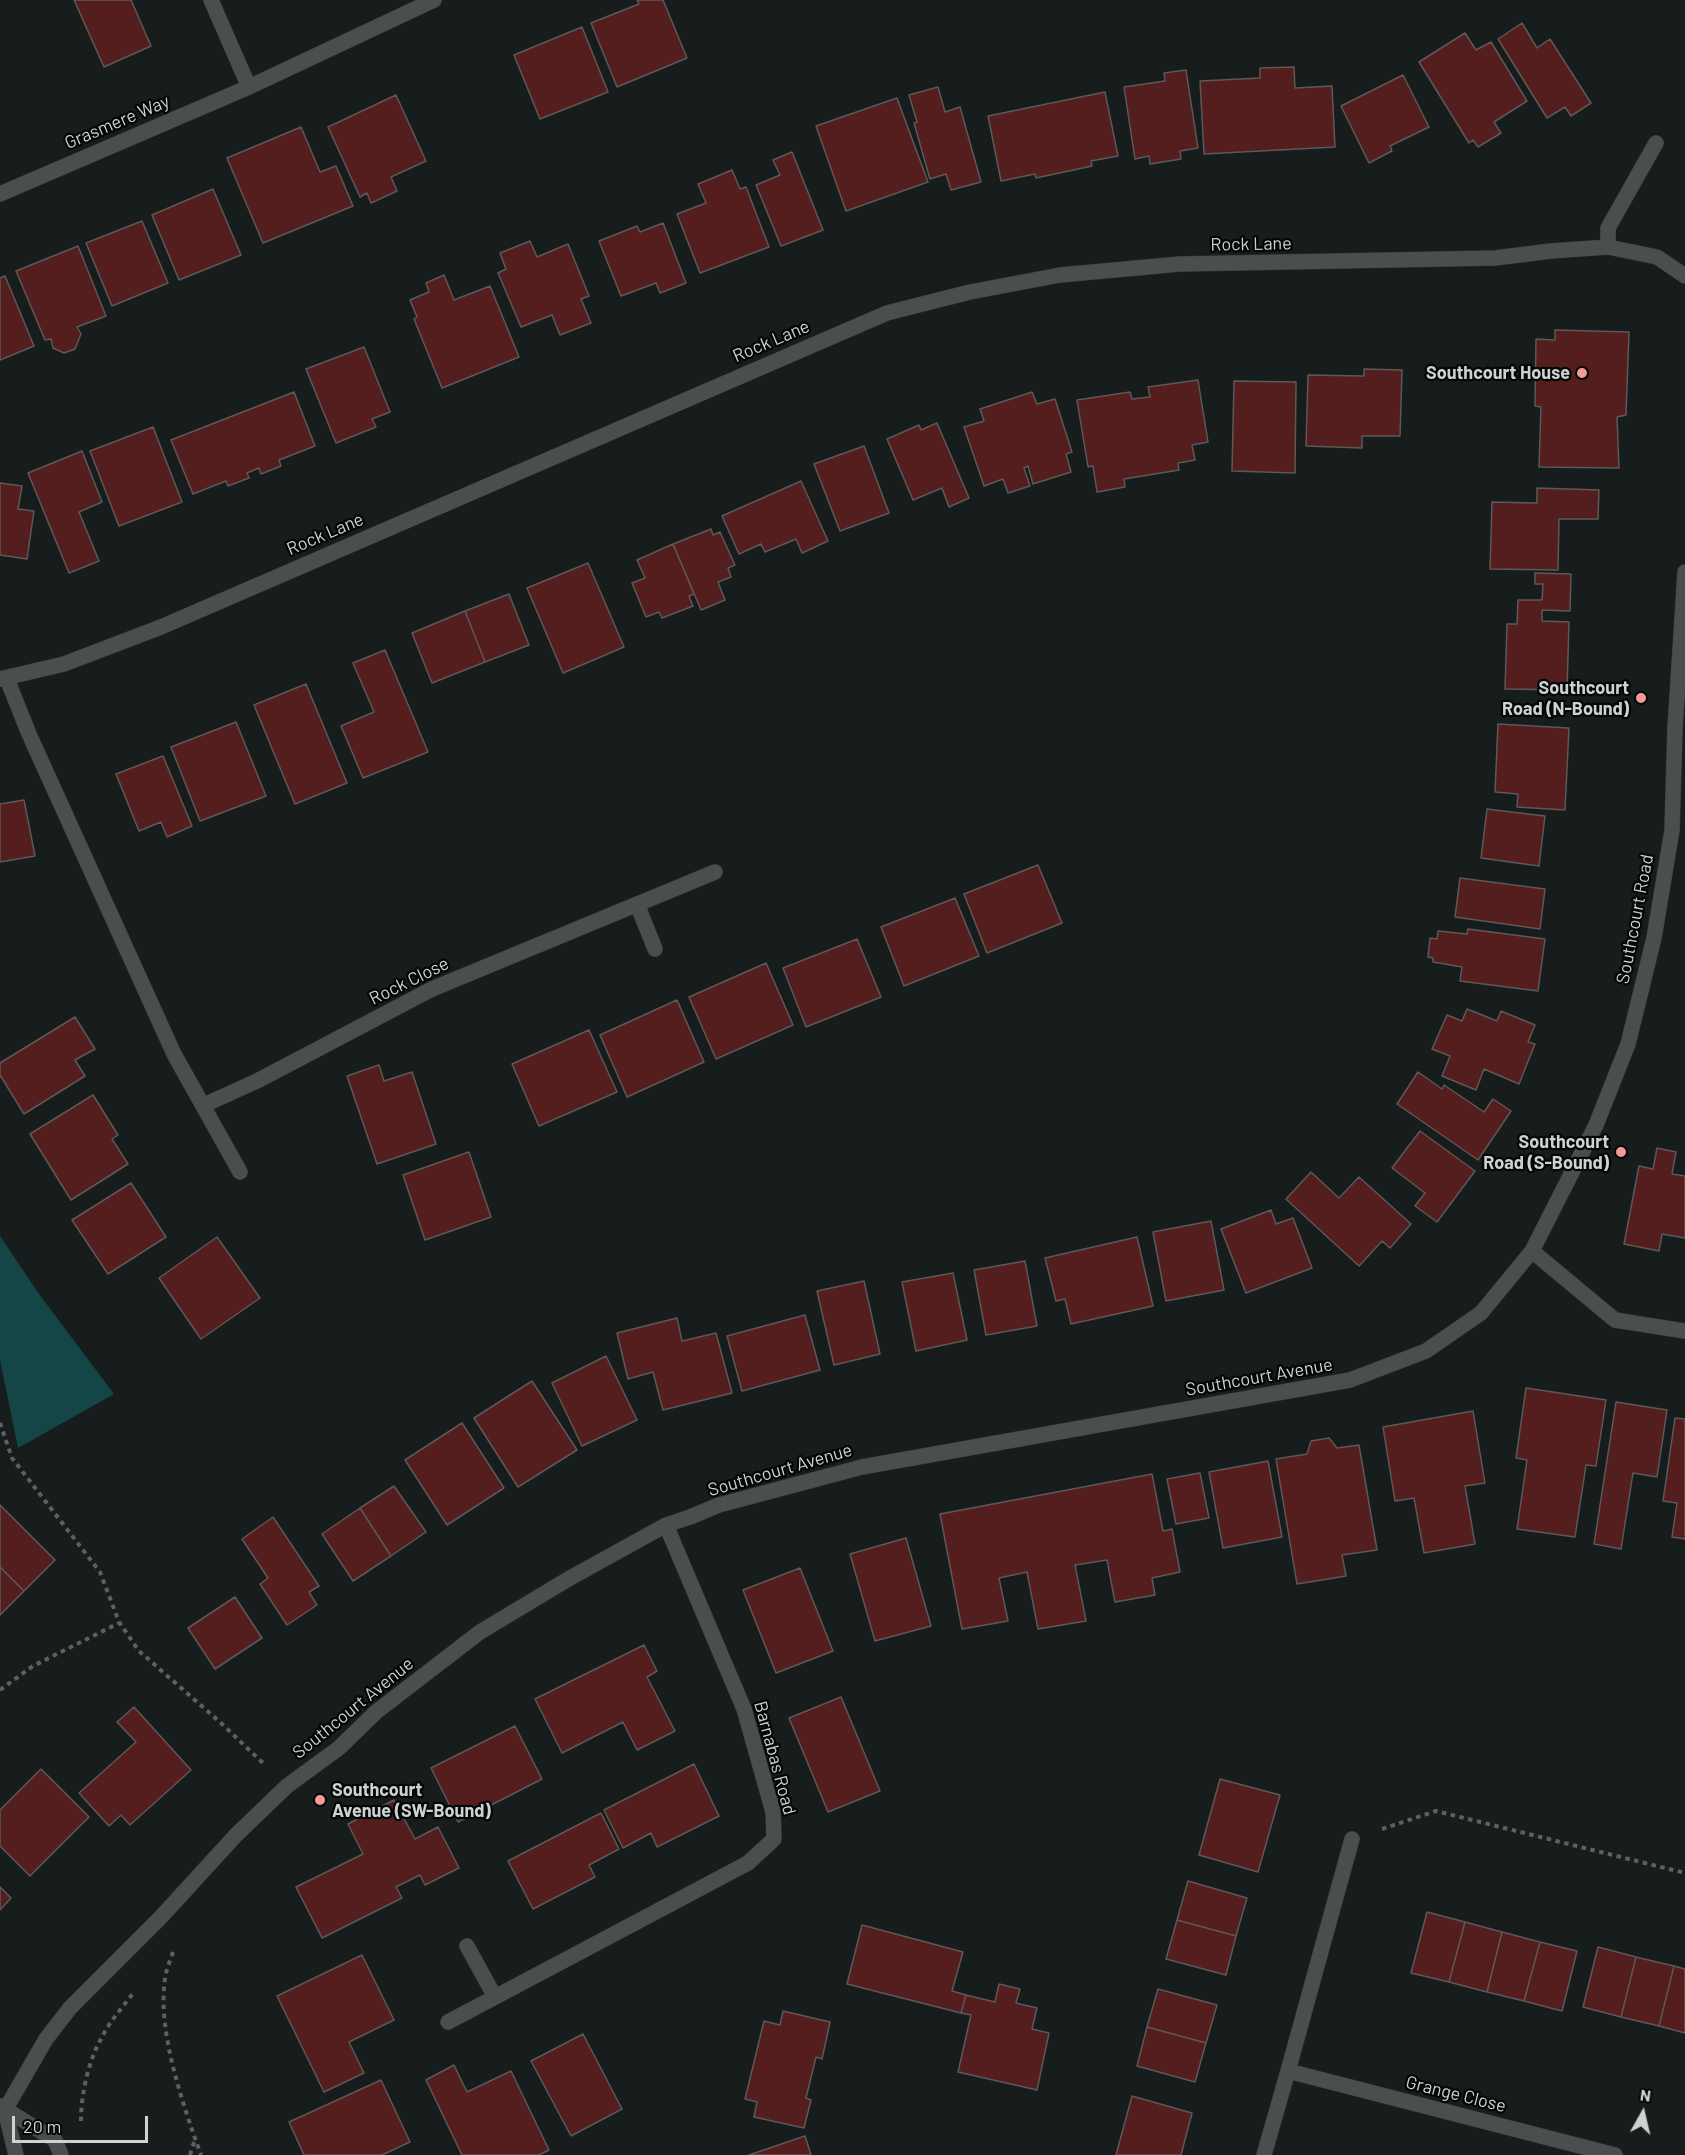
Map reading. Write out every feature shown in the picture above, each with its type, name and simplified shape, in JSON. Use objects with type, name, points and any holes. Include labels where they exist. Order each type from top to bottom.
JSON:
[{"type":"street","points":[[211,0],[249,87]]},
{"type":"street","name":"Grasmere Way","points":[[0,194],[249,87],[434,0]]},
{"type":"street","points":[[1608,247],[1608,228],[1656,143]]},
{"type":"street","name":"Rock Lane","points":[[4,679],[64,664],[161,627],[887,313],[970,292],[1060,275],[1180,264],[1495,258],[1608,247],[1657,257],[1685,276]]},
{"type":"street","name":"Southcourt Road","points":[[1532,1251],[1596,1125],[1628,1044],[1654,938],[1672,830],[1675,729],[1685,572]]},
{"type":"street","points":[[4,679],[174,1054],[240,1172]]},
{"type":"street","name":"Rock Close","points":[[204,1105],[257,1081],[432,989],[715,872]]},
{"type":"street","points":[[637,904],[655,949]]},
{"type":"street","points":[[1532,1251],[1615,1320],[1685,1331]]},
{"type":"street","name":"Southcourt Avenue","points":[[2,2109],[46,2040],[70,2008],[161,1917],[236,1835],[287,1786],[339,1748],[376,1712],[480,1632],[570,1578],[666,1526],[719,1505],[862,1467],[1350,1380],[1426,1351],[1481,1313],[1532,1251]]},
{"type":"street","name":"Barnabas Road","points":[[448,2022],[748,1863],[774,1839],[773,1812],[744,1709],[666,1526]]},
{"type":"street","points":[[1264,2155],[1352,1839]]},
{"type":"street","points":[[467,1946],[495,1997]]},
{"type":"street","name":"Grange Close","points":[[1288,2071],[1616,2155]]},
{"type":"street","points":[[2,2109],[16,2155]]},
{"type":"street","points":[[2,2109],[56,2140],[61,2155]]},
{"type":"path","points":[[0,1423],[12,1458],[100,1572],[119,1623],[139,1651],[268,1768]]},
{"type":"path","points":[[0,1690],[33,1666],[119,1623]]},
{"type":"path","points":[[1352,1839],[1436,1811],[1685,1873]]},
{"type":"path","points":[[175,1945],[165,1978],[165,2014],[176,2079],[201,2155]]},
{"type":"path","points":[[81,2128],[81,2105],[85,2082],[100,2039],[140,1984]]},
{"type":"path","points":[[190,2155],[195,2139]]},
{"type":"shaded area","points":[[0,1236],[39,1294],[114,1394],[18,1448],[0,1360]]},
{"type":"building","points":[[74,0],[131,0],[151,46],[104,67]]},
{"type":"building","points":[[637,0],[663,0],[687,58],[617,87],[591,23],[639,4]]},
{"type":"building","points":[[1522,23],[1537,48],[1550,39],[1591,103],[1571,116],[1565,107],[1547,118],[1498,39]]},
{"type":"building","points":[[582,27],[608,92],[540,119],[514,55]]},
{"type":"building","points":[[1465,33],[1476,50],[1491,42],[1527,101],[1494,122],[1501,133],[1478,147],[1473,140],[1469,143],[1419,62]]},
{"type":"building","points":[[1294,67],[1295,88],[1332,86],[1335,147],[1204,154],[1200,81],[1260,78],[1260,68]]},
{"type":"building","points":[[1186,70],[1198,148],[1180,151],[1181,159],[1150,164],[1149,156],[1135,159],[1124,87],[1165,81],[1164,73]]},
{"type":"building","points":[[1403,75],[1429,127],[1390,146],[1392,151],[1369,163],[1341,106]]},
{"type":"building","points":[[938,87],[945,112],[960,107],[981,182],[951,190],[946,174],[930,179],[914,123],[917,122],[909,95]]},
{"type":"building","points":[[1105,92],[1118,156],[1091,161],[1092,166],[1036,178],[1035,174],[1001,181],[988,116]]},
{"type":"building","points":[[396,95],[426,161],[391,177],[397,191],[371,203],[367,193],[360,197],[328,127]]},
{"type":"building","points":[[897,98],[928,182],[846,211],[816,126]]},
{"type":"building","points":[[301,127],[320,172],[336,166],[353,206],[263,243],[227,158]]},
{"type":"building","points":[[792,152],[823,230],[781,246],[756,185],[780,175],[773,160]]},
{"type":"building","points":[[732,170],[740,189],[746,187],[769,247],[700,273],[677,214],[706,203],[698,184]]},
{"type":"building","points":[[213,189],[241,255],[179,280],[152,215]]},
{"type":"building","points":[[142,221],[168,283],[112,306],[86,243]]},
{"type":"building","points":[[663,223],[686,283],[660,293],[656,283],[621,296],[599,241],[637,226],[640,232]]},
{"type":"building","points":[[530,241],[537,257],[568,244],[589,296],[581,299],[591,323],[560,335],[552,315],[521,327],[498,273],[506,269],[500,253]]},
{"type":"building","points":[[78,246],[106,316],[77,327],[81,334],[75,349],[64,353],[53,348],[51,339],[45,340],[16,271]]},
{"type":"building","points":[[444,275],[454,300],[490,286],[519,357],[442,388],[414,319],[417,317],[410,300],[429,292],[426,283]]},
{"type":"building","points":[[5,276],[34,346],[0,360],[0,278]]},
{"type":"building","name":"Southcourt House","points":[[1555,330],[1629,332],[1626,415],[1617,417],[1619,468],[1539,467],[1541,407],[1535,406],[1536,339],[1555,340]]},
{"type":"building","points":[[364,347],[390,412],[372,419],[376,427],[336,443],[306,369]]},
{"type":"building","points":[[1364,369],[1402,370],[1400,436],[1362,436],[1362,448],[1306,446],[1308,375],[1364,376]]},
{"type":"building","points":[[1198,380],[1208,442],[1192,445],[1195,460],[1178,463],[1179,470],[1124,479],[1125,487],[1097,492],[1093,466],[1088,467],[1077,400],[1130,392],[1132,399],[1150,397],[1148,387]]},
{"type":"building","points":[[1234,381],[1296,382],[1295,473],[1232,471]]},
{"type":"building","points":[[294,392],[315,446],[279,460],[281,466],[261,474],[259,468],[247,473],[249,478],[228,486],[226,481],[193,494],[171,440]]},
{"type":"building","points":[[1032,392],[1037,404],[1055,399],[1072,452],[1066,454],[1071,472],[1033,484],[1028,466],[1024,468],[1030,486],[1008,493],[1003,479],[984,486],[964,427],[984,421],[980,409]]},
{"type":"building","points":[[937,423],[969,498],[949,507],[942,488],[913,500],[887,439],[919,425],[921,430]]},
{"type":"building","points":[[153,427],[182,502],[119,526],[90,451]]},
{"type":"building","points":[[864,446],[889,513],[840,531],[814,464]]},
{"type":"building","points":[[82,451],[102,502],[79,512],[99,561],[69,573],[28,473]]},
{"type":"building","points":[[801,481],[828,541],[802,553],[796,539],[765,552],[761,544],[739,554],[722,516]]},
{"type":"building","points":[[0,483],[22,486],[18,509],[34,511],[27,559],[0,555]]},
{"type":"building","points":[[1537,488],[1599,490],[1598,519],[1559,519],[1558,570],[1490,569],[1492,502],[1537,503]]},
{"type":"building","points":[[711,529],[713,535],[720,532],[735,565],[728,568],[731,577],[718,582],[725,600],[701,610],[673,544]]},
{"type":"building","points":[[673,544],[694,594],[689,596],[693,606],[662,618],[659,612],[646,617],[632,583],[645,578],[637,560]]},
{"type":"building","points":[[588,563],[624,647],[563,673],[527,588]]},
{"type":"building","points":[[1535,573],[1571,574],[1570,611],[1542,610],[1542,621],[1569,622],[1567,690],[1505,689],[1507,624],[1517,624],[1518,600],[1542,600],[1543,584],[1535,584]]},
{"type":"building","points":[[509,594],[529,645],[485,662],[465,611]]},
{"type":"building","points":[[465,611],[485,662],[432,683],[412,633]]},
{"type":"building","points":[[385,650],[428,752],[363,778],[341,726],[374,712],[353,663]]},
{"type":"building","points":[[306,684],[347,783],[295,804],[254,705]]},
{"type":"building","points":[[236,722],[266,796],[200,821],[171,747]]},
{"type":"building","points":[[1498,724],[1569,728],[1565,810],[1517,807],[1518,794],[1495,792]]},
{"type":"building","points":[[163,756],[192,826],[167,837],[161,822],[139,831],[116,774]]},
{"type":"building","points":[[24,800],[35,856],[0,862],[0,804]]},
{"type":"building","points":[[1487,809],[1545,816],[1539,866],[1481,858]]},
{"type":"building","points":[[1038,865],[1062,923],[987,953],[964,894]]},
{"type":"building","points":[[1460,878],[1545,889],[1540,929],[1455,917]]},
{"type":"building","points":[[955,898],[979,956],[904,986],[881,927]]},
{"type":"building","points":[[1468,929],[1545,939],[1538,991],[1460,981],[1462,967],[1433,962],[1433,958],[1428,957],[1430,938],[1437,939],[1438,931],[1467,934]]},
{"type":"building","points":[[857,939],[881,997],[806,1027],[783,968]]},
{"type":"building","points":[[766,963],[793,1025],[716,1059],[689,997]]},
{"type":"building","points":[[677,1000],[704,1062],[627,1097],[600,1035]]},
{"type":"building","points":[[1467,1009],[1497,1021],[1501,1011],[1535,1025],[1528,1042],[1535,1044],[1519,1084],[1484,1069],[1476,1090],[1442,1076],[1450,1056],[1432,1049],[1447,1015],[1462,1021]]},
{"type":"building","points":[[75,1017],[95,1049],[75,1060],[85,1076],[24,1114],[0,1075],[0,1063]]},
{"type":"building","points":[[589,1030],[617,1092],[539,1126],[512,1064]]},
{"type":"building","points":[[379,1065],[384,1081],[412,1072],[436,1144],[377,1164],[347,1076]]},
{"type":"building","points":[[1418,1072],[1442,1089],[1444,1085],[1484,1112],[1493,1099],[1511,1111],[1478,1160],[1397,1104]]},
{"type":"building","points":[[93,1095],[118,1135],[112,1139],[128,1164],[71,1200],[30,1134]]},
{"type":"building","points":[[1420,1131],[1475,1171],[1437,1222],[1415,1206],[1425,1193],[1392,1168]]},
{"type":"building","points":[[1657,1148],[1676,1152],[1672,1174],[1685,1176],[1685,1238],[1662,1234],[1659,1251],[1624,1244],[1639,1166],[1653,1169]]},
{"type":"building","points":[[469,1152],[491,1217],[425,1240],[403,1175]]},
{"type":"building","points":[[1311,1172],[1339,1198],[1359,1177],[1411,1224],[1390,1248],[1382,1241],[1359,1266],[1286,1199]]},
{"type":"building","points":[[131,1183],[166,1237],[108,1274],[72,1220]]},
{"type":"building","points":[[1271,1210],[1276,1224],[1293,1218],[1312,1268],[1246,1293],[1221,1229]]},
{"type":"building","points":[[1211,1221],[1224,1290],[1166,1301],[1153,1232]]},
{"type":"building","points":[[217,1237],[260,1298],[201,1339],[159,1278]]},
{"type":"building","points":[[1137,1237],[1153,1306],[1071,1324],[1065,1299],[1056,1301],[1045,1258]]},
{"type":"building","points":[[1025,1261],[1037,1326],[986,1335],[974,1270]]},
{"type":"building","points":[[953,1273],[967,1340],[916,1351],[902,1282]]},
{"type":"building","points":[[864,1281],[880,1354],[834,1365],[817,1291]]},
{"type":"building","points":[[805,1315],[820,1370],[742,1391],[727,1336]]},
{"type":"building","points":[[677,1318],[682,1341],[716,1333],[732,1393],[663,1410],[653,1372],[628,1379],[617,1333]]},
{"type":"building","points":[[606,1356],[637,1420],[582,1446],[552,1383]]},
{"type":"building","points":[[532,1381],[577,1450],[518,1487],[474,1418]]},
{"type":"building","points":[[1526,1388],[1606,1400],[1596,1466],[1586,1465],[1575,1537],[1517,1529],[1527,1460],[1516,1458]]},
{"type":"building","points":[[1616,1402],[1667,1410],[1657,1477],[1633,1473],[1621,1549],[1594,1544]]},
{"type":"building","points":[[1473,1411],[1485,1483],[1465,1486],[1475,1544],[1424,1553],[1414,1498],[1395,1501],[1383,1427]]},
{"type":"building","points":[[1675,1418],[1685,1419],[1685,1539],[1672,1537],[1677,1503],[1663,1501]]},
{"type":"building","points":[[462,1423],[504,1488],[447,1525],[405,1460]]},
{"type":"building","points":[[1329,1438],[1337,1448],[1359,1445],[1377,1550],[1342,1555],[1346,1576],[1297,1584],[1276,1459],[1307,1454],[1311,1441]]},
{"type":"building","points":[[1268,1461],[1282,1537],[1223,1548],[1209,1472]]},
{"type":"building","points":[[1200,1473],[1209,1518],[1176,1524],[1167,1479]]},
{"type":"building","points":[[1152,1474],[1163,1531],[1172,1529],[1180,1572],[1152,1578],[1155,1595],[1115,1602],[1107,1560],[1075,1565],[1086,1621],[1038,1629],[1027,1572],[999,1578],[1008,1621],[962,1629],[940,1514]]},
{"type":"building","points":[[394,1486],[426,1532],[391,1556],[360,1508]]},
{"type":"building","points":[[0,1505],[55,1560],[24,1591],[0,1567]]},
{"type":"building","points":[[360,1508],[391,1556],[353,1581],[322,1534]]},
{"type":"building","points":[[273,1517],[319,1586],[309,1592],[317,1605],[287,1625],[260,1584],[268,1578],[242,1539]]},
{"type":"building","points":[[906,1538],[931,1626],[875,1641],[850,1554]]},
{"type":"building","points":[[0,1567],[24,1591],[0,1615]]},
{"type":"building","points":[[800,1568],[833,1651],[776,1673],[743,1590]]},
{"type":"building","points":[[235,1597],[262,1638],[215,1669],[188,1628]]},
{"type":"building","points":[[644,1645],[657,1671],[647,1677],[675,1731],[637,1750],[623,1722],[562,1753],[535,1699]]},
{"type":"building","points":[[841,1697],[880,1791],[828,1812],[789,1718]]},
{"type":"building","points":[[134,1707],[191,1770],[130,1825],[121,1815],[109,1826],[79,1793],[136,1742],[117,1722]]},
{"type":"building","points":[[515,1726],[542,1779],[458,1822],[431,1768]]},
{"type":"building","points":[[694,1764],[719,1816],[657,1847],[651,1833],[623,1848],[604,1810]]},
{"type":"building","points":[[41,1769],[89,1817],[30,1876],[0,1846],[0,1810]]},
{"type":"building","points":[[1220,1779],[1280,1795],[1258,1872],[1199,1855]]},
{"type":"building","points":[[394,1800],[415,1839],[438,1827],[459,1868],[425,1885],[420,1875],[396,1887],[402,1898],[322,1938],[296,1887],[363,1854],[348,1824]]},
{"type":"building","points":[[601,1813],[619,1849],[589,1865],[595,1877],[533,1909],[508,1861]]},
{"type":"building","points":[[1188,1881],[1247,1898],[1236,1936],[1177,1920]]},
{"type":"building","points":[[0,1887],[11,1898],[0,1910]]},
{"type":"building","points":[[1427,1912],[1465,1922],[1449,1982],[1411,1973]]},
{"type":"building","points":[[1177,1920],[1236,1936],[1226,1975],[1166,1959]]},
{"type":"building","points":[[1465,1922],[1502,1932],[1487,1992],[1449,1982]]},
{"type":"building","points":[[862,1925],[963,1952],[952,1991],[966,1995],[961,2013],[847,1984]]},
{"type":"building","points":[[1502,1932],[1540,1942],[1524,2001],[1487,1992]]},
{"type":"building","points":[[1540,1942],[1577,1951],[1562,2011],[1524,2001]]},
{"type":"building","points":[[1598,1947],[1636,1957],[1621,2017],[1583,2007]]},
{"type":"building","points":[[362,1955],[394,2020],[349,2042],[364,2073],[324,2092],[277,1996]]},
{"type":"building","points":[[1636,1957],[1674,1966],[1659,2026],[1621,2017]]},
{"type":"building","points":[[1674,1966],[1685,1969],[1685,2033],[1659,2026]]},
{"type":"building","points":[[999,1984],[1020,1989],[1016,2003],[1037,2008],[1032,2029],[1049,2033],[1037,2090],[958,2072],[971,2015],[961,2013],[966,1995],[995,2002]]},
{"type":"building","points":[[1158,1989],[1217,2005],[1206,2043],[1147,2027]]},
{"type":"building","points":[[783,2011],[830,2022],[822,2059],[816,2057],[806,2098],[811,2100],[804,2128],[754,2117],[757,2102],[745,2099],[764,2021],[780,2025]]},
{"type":"building","points":[[1147,2027],[1206,2043],[1195,2082],[1137,2066]]},
{"type":"building","points":[[583,2034],[622,2109],[571,2136],[531,2061]]},
{"type":"building","points":[[454,2065],[467,2092],[511,2071],[549,2150],[539,2155],[462,2155],[426,2080]]},
{"type":"building","points":[[381,2080],[410,2142],[382,2155],[304,2155],[289,2122]]},
{"type":"building","points":[[1132,2096],[1192,2113],[1181,2155],[1116,2155]]},
{"type":"building","points":[[805,2136],[811,2155],[749,2155]]},
{"type":"place","name":"Southcourt House","points":[[1582,373]]},
{"type":"place","name":"Southcourt Road (N-Bound)","points":[[1641,698]]},
{"type":"place","name":"Southcourt Road (S-Bound)","points":[[1621,1152]]},
{"type":"place","name":"Southcourt Avenue (SW-Bound)","points":[[320,1800]]}]
